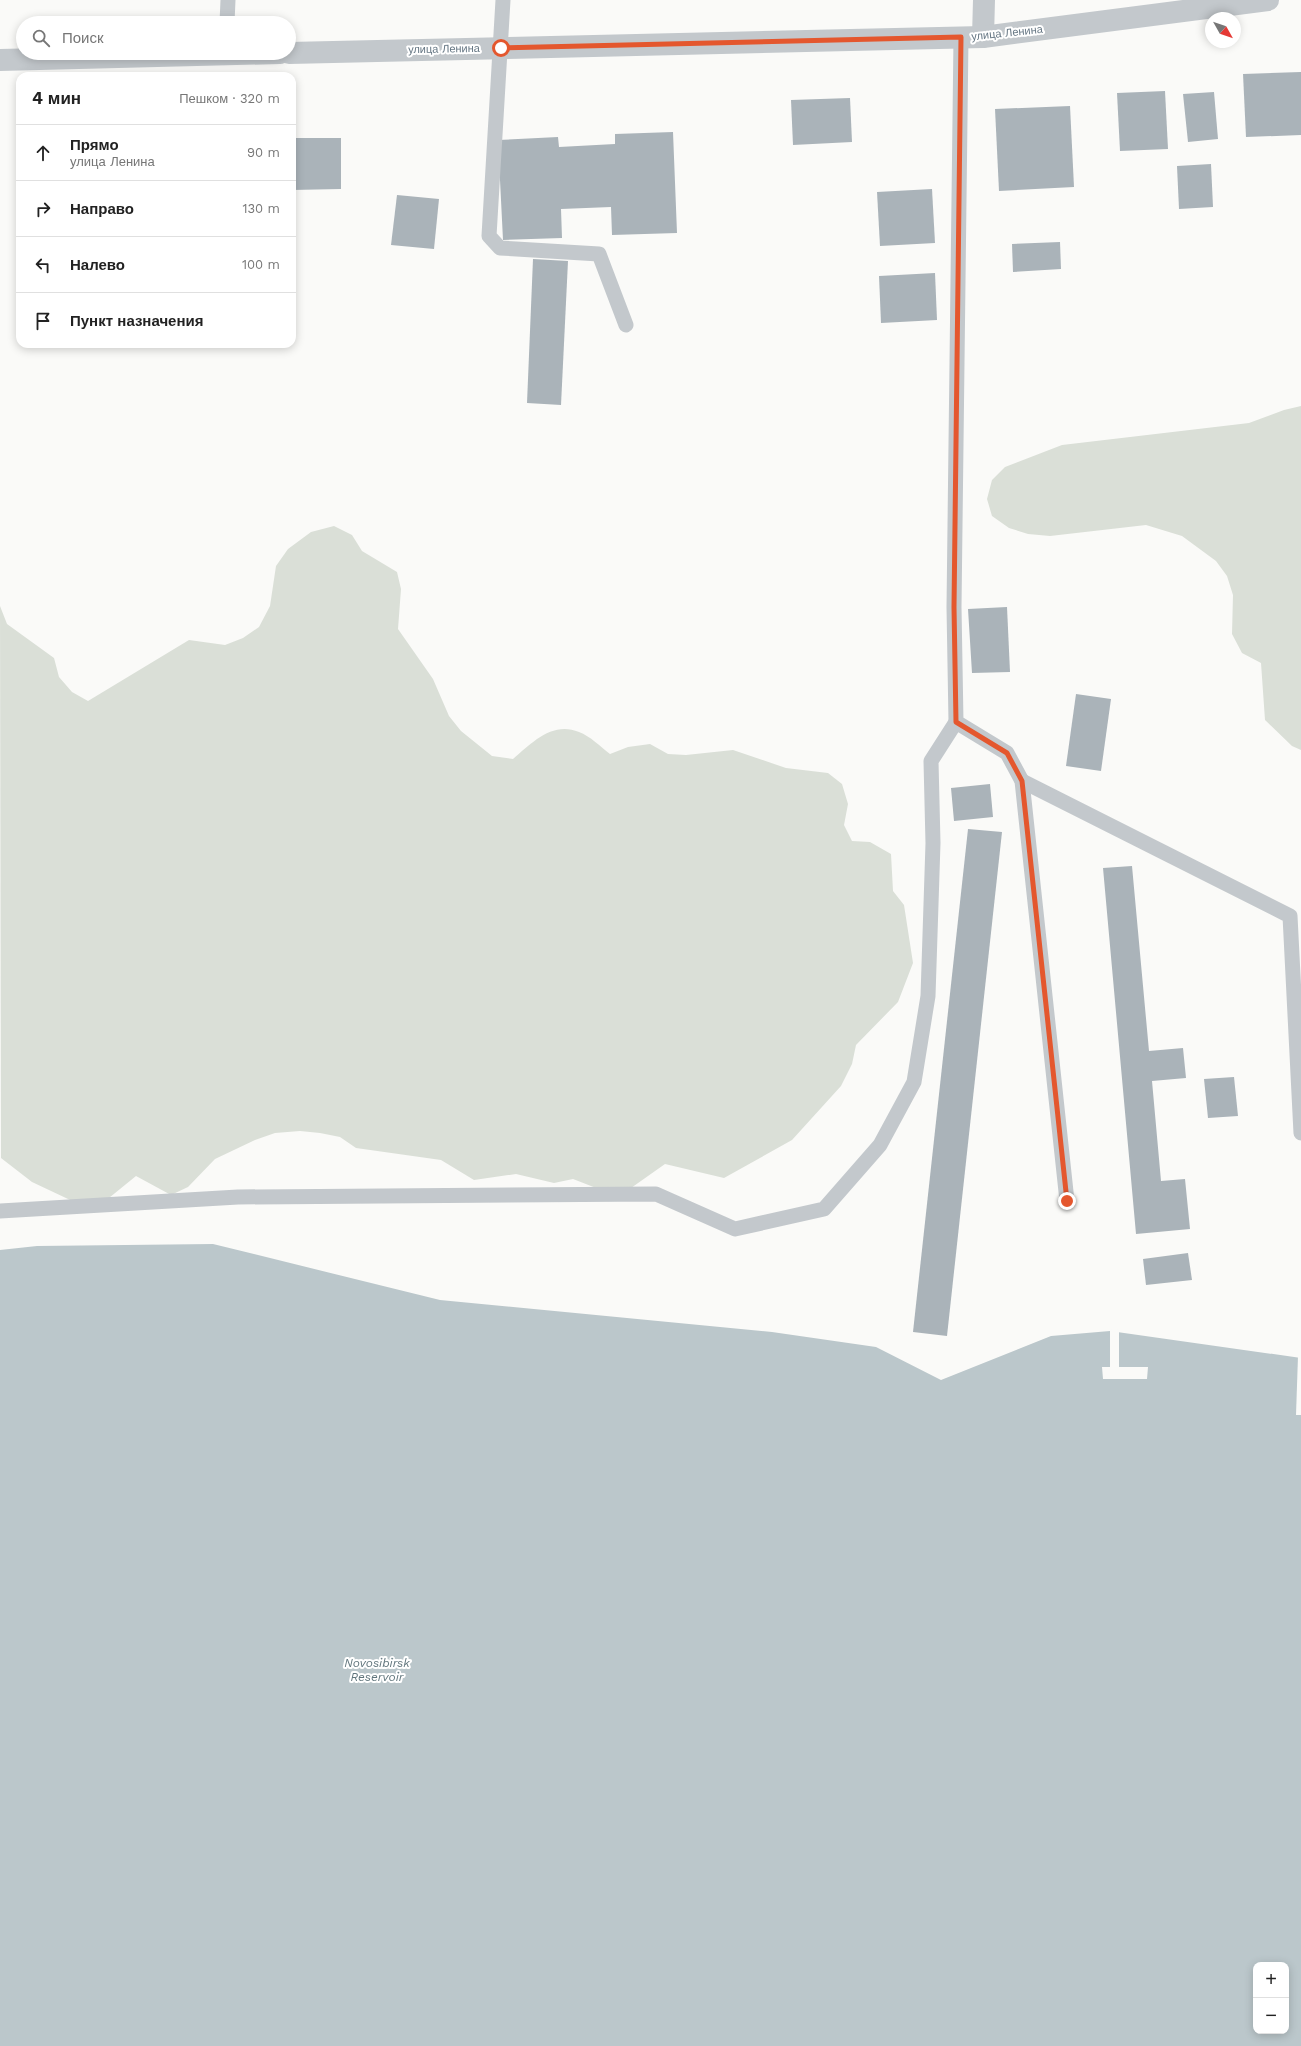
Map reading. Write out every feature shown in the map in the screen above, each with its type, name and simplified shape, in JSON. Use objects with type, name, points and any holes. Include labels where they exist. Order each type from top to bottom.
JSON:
[{"type":"street","points":[[984,0],[984,36]]},
{"type":"street","name":"улица Ленина","points":[[296,53],[984,36],[1268,0]]},
{"type":"street","points":[[0,60],[16,60]]},
{"type":"lane","points":[[227,16],[228,0]]},
{"type":"lane","points":[[502,0],[501,48],[489,236],[500,248],[599,254],[626,325]]},
{"type":"lane","points":[[0,1211],[238,1197],[656,1194],[735,1229],[824,1209],[880,1145],[914,1082],[928,996],[933,843],[931,761],[956,722],[954,607],[961,37]]},
{"type":"lane","points":[[956,722],[1007,753],[1022,781],[1067,1201]]},
{"type":"lane","points":[[1022,781],[1290,916],[1301,1133]]},
{"type":"shaded area","points":[[1301,406],[1301,750],[1292,746],[1265,720],[1261,663],[1242,653],[1232,634],[1233,595],[1227,576],[1216,561],[1182,536],[1146,525],[1050,536],[1028,534],[1009,528],[992,516],[987,499],[992,480],[1005,467],[1062,445],[1249,423],[1284,410]]},
{"type":"shaded area","points":[[334,526],[352,535],[362,551],[397,572],[401,589],[398,629],[433,679],[449,716],[461,731],[492,756],[513,759],[543,735],[551,731],[569,729],[587,736],[610,754],[628,747],[650,744],[668,754],[686,755],[733,750],[786,768],[828,773],[842,784],[848,804],[844,825],[852,841],[870,842],[891,854],[893,891],[904,905],[913,963],[898,1002],[856,1045],[852,1064],[841,1086],[792,1140],[724,1178],[665,1164],[631,1188],[609,1193],[573,1179],[554,1183],[516,1174],[474,1180],[441,1160],[356,1148],[340,1137],[320,1133],[300,1131],[275,1133],[255,1140],[215,1159],[188,1187],[171,1195],[136,1176],[104,1202],[85,1207],[32,1182],[1,1158],[0,606],[7,624],[54,658],[59,677],[72,692],[88,701],[189,640],[225,645],[243,638],[259,627],[270,606],[276,566],[288,549],[311,532]]},
{"type":"water","name":"Novosibirsk Reservoir","points":[[213,1244],[440,1300],[772,1332],[876,1347],[941,1380],[1051,1336],[1110,1331],[1301,1358],[1301,2046],[0,2046],[0,1250],[37,1246]]},
{"type":"pier","points":[[1110,1329],[1119,1330],[1119,1367],[1148,1367],[1147,1379],[1103,1379],[1102,1367],[1110,1367]]},
{"type":"pier","points":[[1298,1356],[1301,1356],[1301,1415],[1296,1415]]},
{"type":"building","points":[[1301,72],[1301,135],[1246,137],[1243,74]]},
{"type":"building","points":[[1165,91],[1168,149],[1120,151],[1117,93]]},
{"type":"building","points":[[1214,92],[1218,139],[1188,142],[1183,94]]},
{"type":"building","points":[[850,98],[852,142],[793,145],[791,100]]},
{"type":"building","points":[[1070,106],[1074,187],[999,191],[995,109]]},
{"type":"building","points":[[673,132],[677,233],[612,235],[611,207],[561,209],[562,238],[503,240],[498,140],[558,137],[559,147],[615,144],[615,134]]},
{"type":"building","points":[[296,138],[341,138],[341,189],[296,190]]},
{"type":"building","points":[[1211,164],[1213,207],[1179,209],[1177,166]]},
{"type":"building","points":[[932,189],[935,243],[880,246],[877,192]]},
{"type":"building","points":[[397,195],[439,199],[434,249],[391,245]]},
{"type":"building","points":[[1060,242],[1061,269],[1013,272],[1012,244]]},
{"type":"building","points":[[533,259],[568,261],[561,405],[527,403]]},
{"type":"building","points":[[935,273],[937,320],[881,323],[879,276]]},
{"type":"building","points":[[1007,607],[1010,672],[972,673],[968,609]]},
{"type":"building","points":[[1076,694],[1111,699],[1101,771],[1066,766]]},
{"type":"building","points":[[990,784],[993,817],[954,821],[951,788]]},
{"type":"building","points":[[968,829],[1002,832],[947,1336],[913,1332]]},
{"type":"building","points":[[1132,866],[1149,1051],[1183,1048],[1186,1078],[1152,1081],[1161,1181],[1185,1179],[1190,1229],[1136,1234],[1103,868]]},
{"type":"building","points":[[1234,1077],[1238,1116],[1208,1118],[1204,1079]]},
{"type":"building","points":[[1188,1253],[1192,1280],[1146,1285],[1143,1259]]},
{"type":"route","points":[[501,48],[961,37],[954,607],[956,722],[1007,753],[1022,781],[1067,1201]]}]
